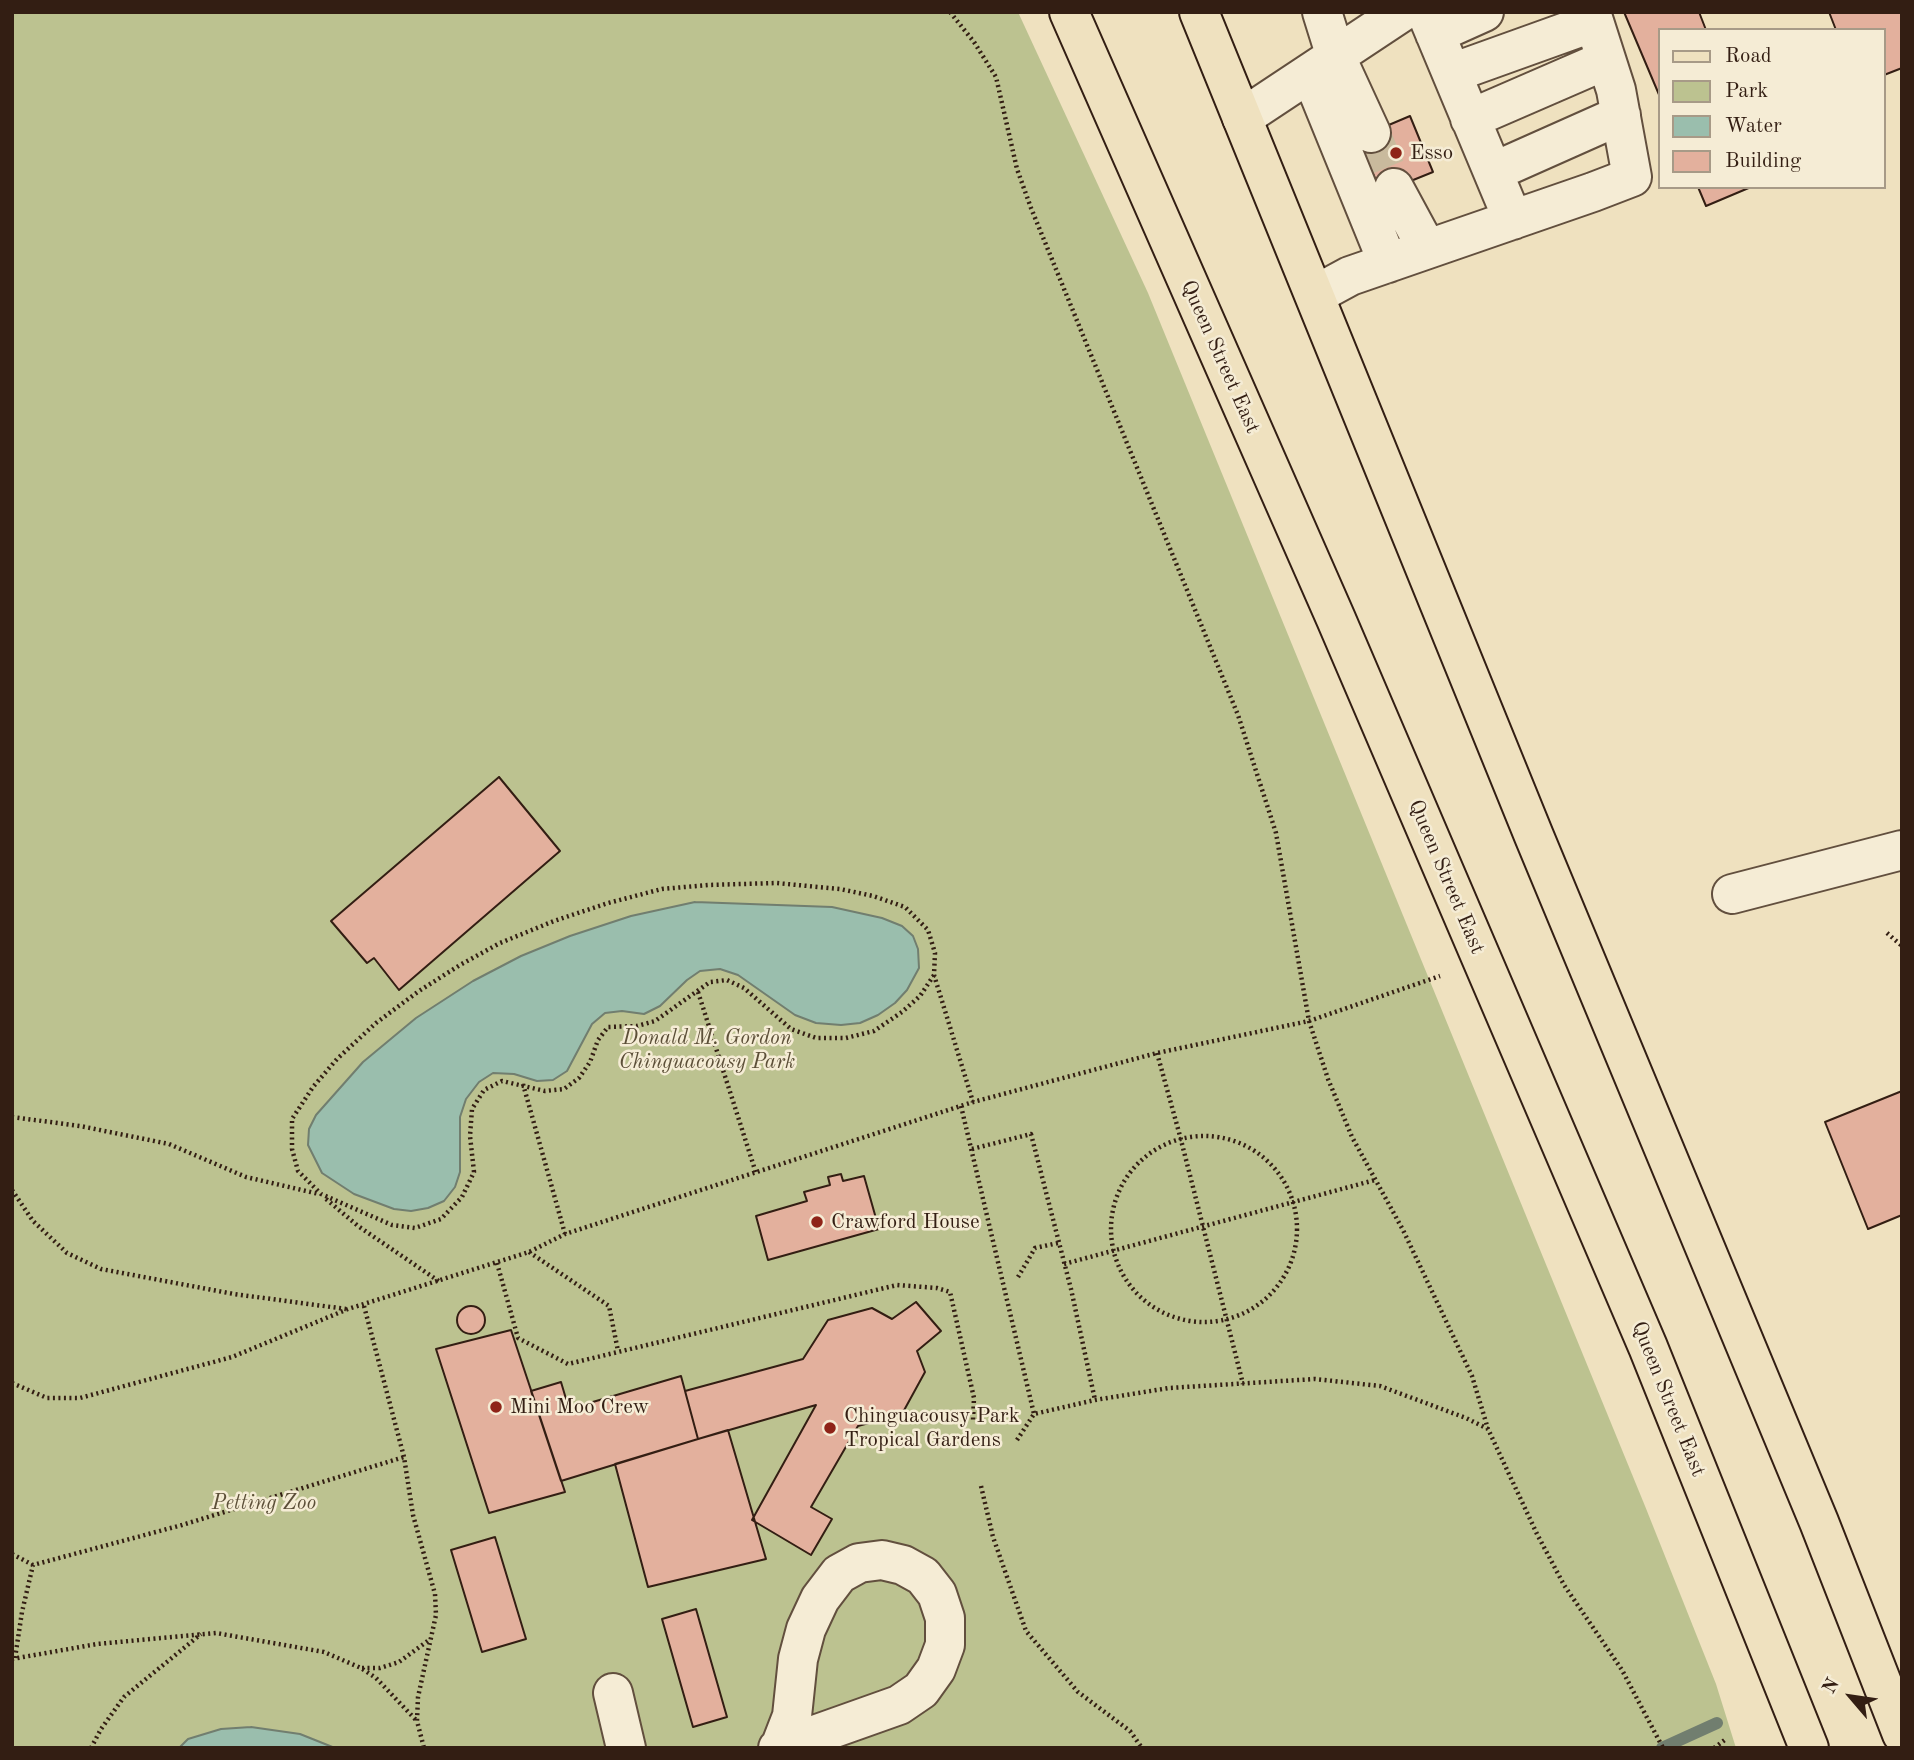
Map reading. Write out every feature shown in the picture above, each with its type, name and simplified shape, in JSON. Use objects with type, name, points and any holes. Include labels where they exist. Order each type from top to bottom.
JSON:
[{"type":"main road","name":"Queen Street East","points":[[1069,12],[1336,619],[1632,1309],[1809,1748]]},
{"type":"main road","points":[[1199,12],[1534,836],[1819,1522],[1902,1734]]},
{"type":"street","points":[[1322,12],[1323,65],[1388,263]]},
{"type":"street","points":[[1242,118],[1402,12]]},
{"type":"street","points":[[1484,12],[1431,23],[1513,220]]},
{"type":"street","points":[[1315,295],[1350,276],[1632,177],[1616,90],[1593,17],[1452,73]]},
{"type":"street","points":[[1470,119],[1606,60]]},
{"type":"street","points":[[1323,65],[1371,133]]},
{"type":"street","points":[[1493,172],[1621,116]]},
{"type":"street","points":[[1394,188],[1427,250]]},
{"type":"street","points":[[1732,894],[1902,850]]},
{"type":"street","points":[[882,1560],[904,1565],[923,1576],[937,1594],[945,1618],[944,1644],[936,1669],[921,1690],[899,1705],[779,1747],[792,1716],[798,1658],[806,1629],[820,1599],[839,1574],[859,1563],[882,1560]]},
{"type":"street","points":[[613,1693],[626,1748]]},
{"type":"path","points":[[950,12],[974,42],[996,77],[1017,169],[1031,208],[1238,715],[1276,833],[1309,1021],[1328,1079],[1352,1137],[1403,1230],[1472,1376],[1488,1429],[1537,1534],[1564,1585],[1622,1670],[1663,1748]]},
{"type":"path","points":[[440,1282],[358,1226],[299,1171],[292,1149],[292,1119],[313,1087],[337,1059],[376,1023],[460,965],[500,943],[554,921],[662,889],[776,883],[840,889],[905,907],[928,930],[935,953],[934,975],[973,1102]]},
{"type":"path","points":[[1887,933],[1902,946]]},
{"type":"path","points":[[12,1117],[80,1126],[169,1144],[246,1177],[321,1194],[392,1225],[415,1228],[441,1219],[462,1197],[474,1171],[470,1136],[472,1109],[484,1090],[502,1081],[545,1091],[564,1089],[579,1078],[590,1062],[598,1040],[608,1027],[637,1026],[655,1021],[710,982],[727,980],[744,988],[791,1029],[816,1038],[846,1038],[874,1031],[902,1012],[920,996],[934,975]]},
{"type":"path","points":[[12,1383],[47,1398],[80,1398],[232,1357],[348,1309],[529,1252],[565,1234],[973,1102],[1157,1054],[1309,1021],[1440,976]]},
{"type":"path","points":[[698,992],[756,1173]]},
{"type":"path","points":[[1157,1054],[1181,1136],[1243,1384]]},
{"type":"path","points":[[523,1084],[565,1234]]},
{"type":"path","points":[[961,1107],[1034,1414]]},
{"type":"path","points":[[972,1150],[1031,1134],[1095,1400]]},
{"type":"path","points":[[1181,1136],[1217,1138],[1236,1142],[1253,1150],[1278,1172],[1294,1203],[1299,1241],[1287,1278],[1261,1304],[1226,1319],[1189,1320],[1158,1308],[1131,1285],[1113,1252],[1110,1233],[1112,1216],[1115,1198],[1123,1180],[1134,1166],[1149,1154],[1181,1136]]},
{"type":"path","points":[[1064,1264],[1375,1180]]},
{"type":"path","points":[[12,1190],[33,1222],[67,1253],[102,1269],[234,1294],[348,1309]]},
{"type":"path","points":[[1018,1277],[1035,1248],[1058,1243]]},
{"type":"path","points":[[529,1252],[609,1306],[618,1351]]},
{"type":"path","points":[[497,1263],[518,1338],[568,1364],[897,1285],[937,1287],[950,1292],[974,1398],[973,1420]]},
{"type":"path","points":[[364,1305],[404,1457],[413,1515],[435,1594],[436,1615],[418,1697],[417,1721],[424,1748]]},
{"type":"path","points":[[1017,1440],[1034,1414],[1095,1400],[1169,1388],[1315,1379],[1380,1386],[1488,1429]]},
{"type":"path","points":[[12,1554],[33,1565],[182,1525],[404,1457]]},
{"type":"path","points":[[981,1486],[993,1537],[1026,1631],[1078,1692],[1130,1731],[1142,1748]]},
{"type":"path","points":[[33,1565],[14,1658],[97,1644],[216,1633],[324,1651],[376,1678],[417,1721]]},
{"type":"path","points":[[91,1748],[124,1697],[202,1633]]},
{"type":"path","points":[[361,1668],[380,1668],[399,1662],[429,1640]]},
{"type":"path","points":[[1714,1748],[1726,1739]]},
{"type":"green space","name":"Donald M. Gordon Chinguacousy Park","points":[[12,12],[1018,12],[1148,293],[1645,1506],[1716,1684],[1736,1748],[12,1748]]},
{"type":"water","points":[[695,902],[832,907],[882,918],[902,926],[913,936],[918,949],[919,968],[907,990],[895,1003],[860,1023],[841,1025],[816,1023],[795,1015],[738,975],[720,969],[700,971],[660,1006],[644,1014],[622,1011],[605,1013],[592,1024],[567,1071],[553,1080],[537,1081],[514,1074],[493,1073],[479,1082],[466,1099],[460,1117],[460,1172],[455,1187],[444,1201],[411,1211],[394,1209],[354,1194],[322,1173],[308,1145],[309,1129],[316,1115],[363,1062],[416,1018],[473,981],[521,956],[631,916]]},
{"type":"water","points":[[251,1727],[300,1734],[335,1748],[179,1748],[188,1739],[221,1729]]},
{"type":"building","points":[[1624,12],[1699,12],[1705,28],[1658,28],[1658,92]]},
{"type":"building","points":[[1829,12],[1902,12],[1902,68],[1886,74],[1886,28],[1835,28]]},
{"type":"building","points":[[1410,116],[1433,172],[1381,193],[1358,138]]},
{"type":"building","points":[[1699,189],[1746,189],[1706,206]]},
{"type":"building","points":[[499,777],[560,851],[399,990],[374,958],[367,963],[331,921]]},
{"type":"building","points":[[1902,1091],[1902,1215],[1868,1229],[1825,1122]]},
{"type":"building","name":"Crawford House","points":[[841,1174],[843,1181],[864,1176],[879,1229],[768,1260],[756,1216],[807,1201],[804,1192],[830,1185],[828,1177]]},
{"type":"building","name":"Chinguacousy Park Tropical Gardens","points":[[916,1302],[941,1331],[917,1351],[925,1372],[902,1414],[858,1426],[811,1507],[832,1519],[811,1555],[752,1520],[816,1405],[698,1439],[685,1391],[803,1359],[828,1320],[872,1308],[892,1319]]},
{"type":"building","points":[[471,1306],[481,1310],[485,1320],[481,1330],[471,1334],[461,1330],[457,1320],[461,1310]]},
{"type":"building","name":"Mini Moo Crew","points":[[511,1330],[565,1492],[489,1513],[436,1349]]},
{"type":"building","points":[[681,1376],[698,1439],[561,1481],[531,1391],[561,1382],[569,1409]]},
{"type":"building","points":[[728,1430],[766,1559],[648,1587],[615,1464]]},
{"type":"building","points":[[495,1537],[526,1639],[482,1652],[451,1550]]},
{"type":"building","points":[[696,1609],[727,1717],[693,1727],[662,1619]]},
{"type":"waterway","points":[[1662,1748],[1717,1723]]},
{"type":"tunnel","points":[[1371,133],[1394,188]]},
{"type":"place","name":"Esso","points":[[1396,153]]},
{"type":"place","name":"Crawford House","points":[[817,1222]]},
{"type":"place","name":"Mini Moo Crew","points":[[496,1407]]},
{"type":"place","name":"Chinguacousy Park Tropical Gardens","points":[[830,1428]]},
{"type":"park label","name":"Petting Zoo","points":[[264,1503]]}]
